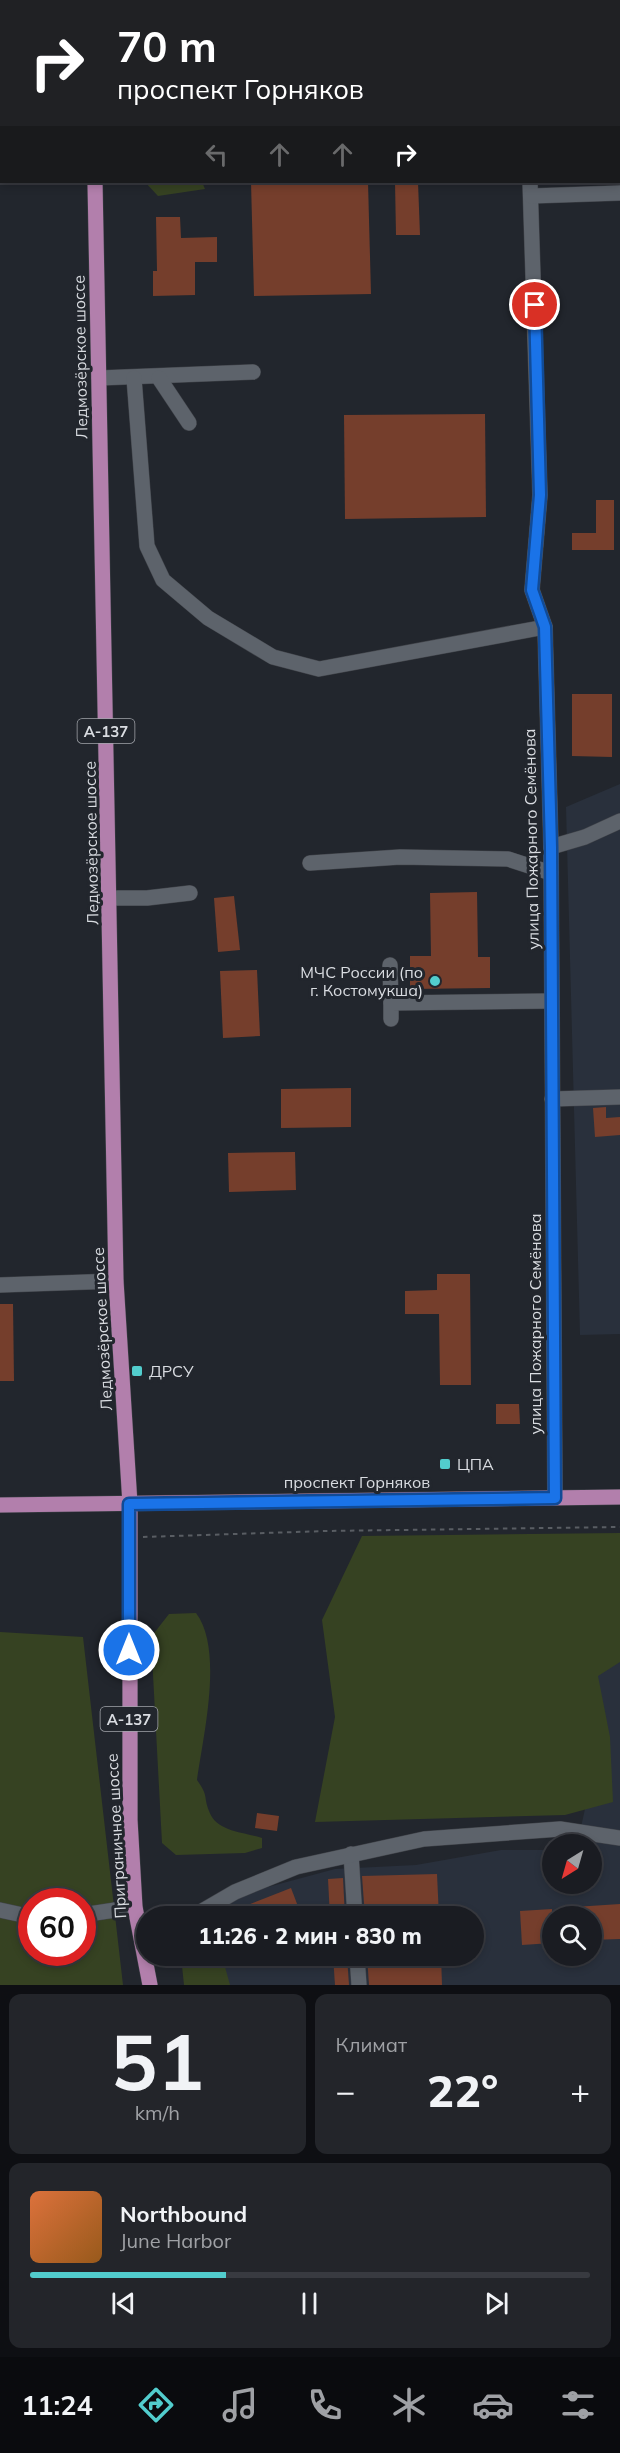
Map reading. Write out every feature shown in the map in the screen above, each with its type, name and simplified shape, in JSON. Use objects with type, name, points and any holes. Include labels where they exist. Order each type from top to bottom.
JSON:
[{"type":"main road","name":"Ледмозёрское шоссе","points":[[95,183],[116,1281],[129,1504]]},
{"type":"main road","name":"проспект Горняков","points":[[0,1505],[620,1497]]},
{"type":"main road","name":"Приграничное шоссе","points":[[129,1504],[129,1820],[136,1910]]},
{"type":"main road","name":"Приграничное шоссе","points":[[147,1966],[150,1985]]},
{"type":"street","points":[[531,189],[618,190]]},
{"type":"street","name":"улица Пожарного Семёнова","points":[[531,189],[540,495],[532,590],[545,627],[551,847],[555,1498]]},
{"type":"street","points":[[99,378],[159,378],[253,372]]},
{"type":"street","points":[[134,378],[147,546],[163,580],[217,624],[273,657],[320,669],[545,627]]},
{"type":"street","points":[[159,378],[189,423]]},
{"type":"street","points":[[551,847],[585,837],[620,821]]},
{"type":"street","points":[[310,863],[400,857],[508,859],[551,873]]},
{"type":"street","points":[[110,898],[147,898],[190,893]]},
{"type":"street","points":[[390,965],[391,1019]]},
{"type":"street","points":[[391,1003],[551,1001]]},
{"type":"street","points":[[552,1099],[620,1097]]},
{"type":"street","points":[[0,1285],[116,1281]]},
{"type":"street","points":[[211,1906],[235,1892],[286,1871],[351,1854],[424,1839],[560,1829],[620,1838]]},
{"type":"street","points":[[351,1854],[354,1906]]},
{"type":"street","points":[[96,1913],[135,1907]]},
{"type":"street","points":[[0,1910],[18,1914]]},
{"type":"street","points":[[358,1966],[359,1985]]},
{"type":"path","points":[[130,1538],[339,1531],[620,1527]]},
{"type":"shaded area","points":[[620,784],[620,1334],[580,1335],[566,807]]},
{"type":"shaded area","points":[[620,1643],[620,1985],[222,1985],[215,1966],[484,1966],[484,1906],[221,1906],[257,1890],[335,1869],[416,1865],[501,1850],[542,1850],[542,1894],[602,1894],[602,1834],[579,1834],[599,1746],[582,1687]]},
{"type":"green space","points":[[146,183],[202,183],[205,189],[158,196]]},
{"type":"green space","points":[[620,1533],[620,1662],[598,1676],[610,1737],[613,1802],[565,1815],[315,1822],[335,1717],[322,1620],[362,1536]]},
{"type":"green space","points":[[196,1613],[204,1629],[209,1649],[210,1670],[207,1718],[197,1780],[204,1793],[209,1811],[218,1823],[231,1830],[262,1838],[262,1848],[245,1853],[176,1855],[162,1843],[151,1637],[169,1614]]},
{"type":"green space","points":[[0,1632],[83,1637],[123,1985],[0,1985]]},
{"type":"green space","points":[[182,1966],[225,1966],[230,1985],[184,1985]]},
{"type":"building","points":[[251,183],[368,183],[371,294],[254,296]]},
{"type":"building","points":[[395,183],[418,183],[420,235],[396,235]]},
{"type":"building","points":[[156,217],[180,217],[181,238],[217,237],[217,262],[195,262],[195,295],[153,296],[153,271],[157,271]]},
{"type":"building","points":[[485,414],[486,517],[345,519],[344,415]]},
{"type":"building","points":[[596,500],[614,500],[614,550],[572,550],[572,533],[596,533]]},
{"type":"building","points":[[572,694],[612,694],[612,757],[572,756]]},
{"type":"building","points":[[477,892],[478,957],[490,957],[490,988],[410,989],[410,956],[431,956],[430,893]]},
{"type":"building","points":[[234,896],[240,950],[218,952],[214,898]]},
{"type":"building","points":[[257,970],[260,1036],[223,1038],[220,971]]},
{"type":"building","points":[[351,1088],[351,1127],[281,1128],[281,1089]]},
{"type":"building","points":[[606,1107],[606,1118],[620,1117],[620,1135],[595,1137],[593,1108]]},
{"type":"building","points":[[295,1152],[296,1190],[229,1192],[228,1153]]},
{"type":"building","points":[[437,1274],[470,1274],[471,1385],[440,1385],[439,1314],[405,1314],[405,1291],[437,1290]]},
{"type":"building","points":[[0,1304],[13,1304],[14,1381],[0,1381]]},
{"type":"building","points":[[496,1404],[519,1404],[520,1424],[496,1424]]},
{"type":"building","points":[[257,1813],[279,1816],[277,1831],[255,1828]]},
{"type":"building","points":[[437,1874],[438,1906],[364,1906],[362,1876]]},
{"type":"building","points":[[343,1878],[344,1906],[329,1906],[328,1879]]},
{"type":"building","points":[[291,1888],[298,1906],[245,1906]]},
{"type":"building","points":[[620,1904],[620,1939],[602,1940],[602,1906],[590,1906]]},
{"type":"building","points":[[542,1910],[542,1944],[522,1945],[520,1911]]},
{"type":"building","points":[[334,1966],[348,1966],[349,1985],[335,1985]]},
{"type":"building","points":[[368,1966],[441,1966],[442,1985],[369,1985]]},
{"type":"place","name":"МЧС России (по г. Костомукша)","points":[[435,981]]},
{"type":"place","name":"ДРСУ","points":[[137,1371]]},
{"type":"place","name":"ЦПА","points":[[445,1464]]},
{"type":"route","points":[[129,1650],[129,1504],[282,1500],[555,1498],[551,847],[545,627],[532,590],[540,495],[535,305]]}]
